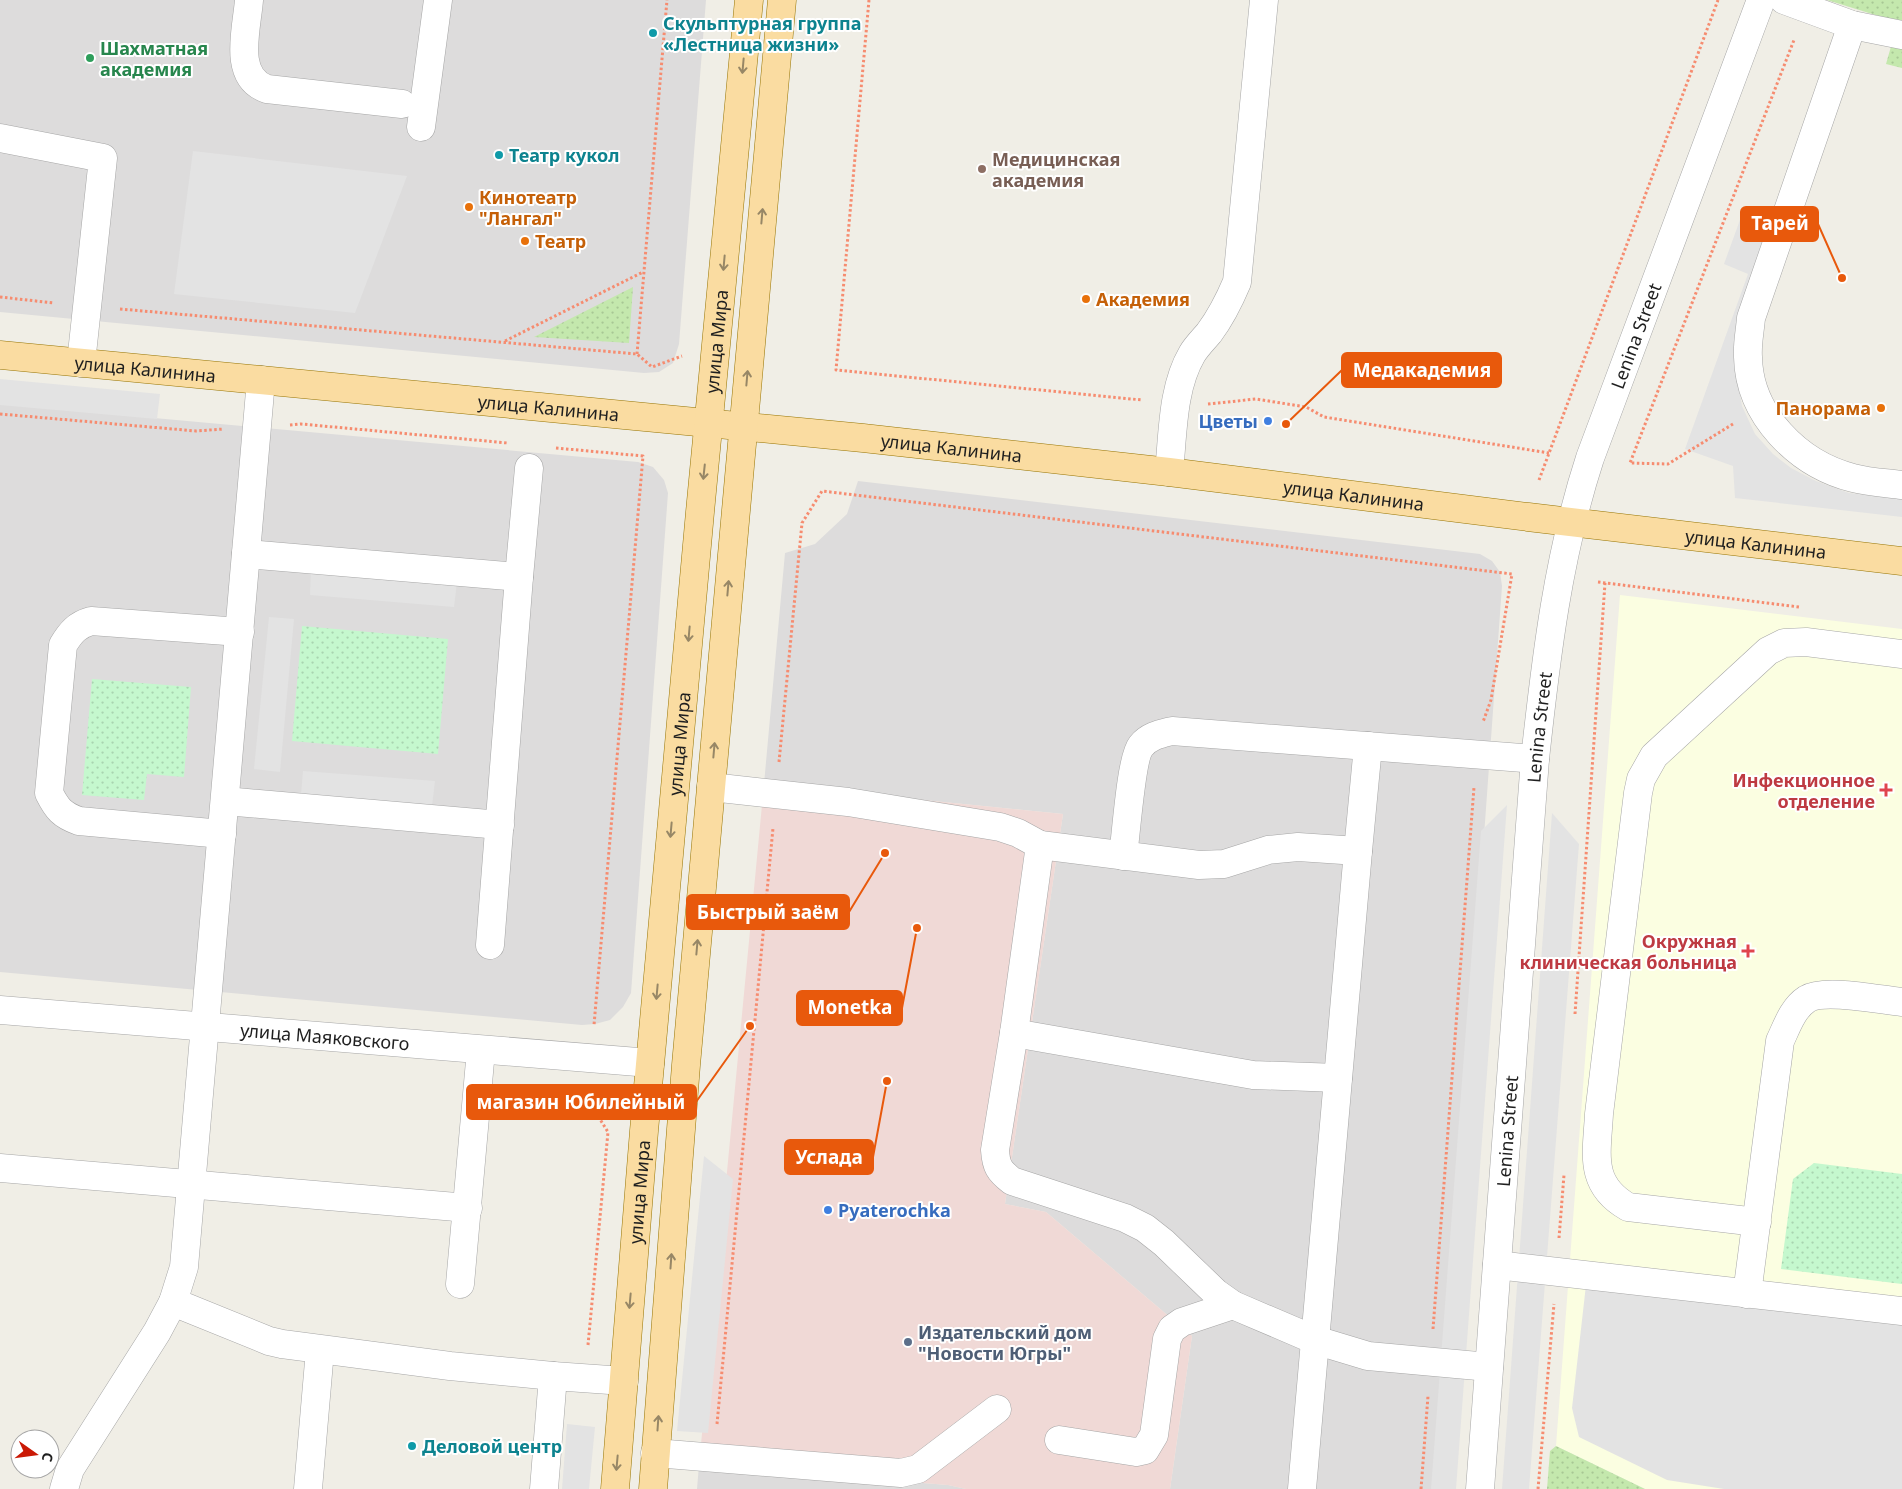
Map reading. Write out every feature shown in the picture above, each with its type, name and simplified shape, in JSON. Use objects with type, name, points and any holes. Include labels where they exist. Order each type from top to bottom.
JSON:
[{"type":"main road","name":"улица Мира","points":[[615,1489],[650,1063],[708,423],[749,0]]},
{"type":"main road","name":"улица Мира","points":[[653,1489],[686,1065],[742,426],[782,0]]},
{"type":"main road","name":"улица Калинина","points":[[0,355],[742,426],[1169,472],[1902,561]]},
{"type":"main road","points":[[650,1063],[686,1065]]},
{"type":"street","points":[[249,0],[244,56],[247,72],[254,82],[267,89],[402,104]]},
{"type":"street","points":[[421,127],[438,0]]},
{"type":"street","points":[[1169,472],[1176,404],[1181,379],[1192,354],[1228,305],[1237,282],[1264,0]]},
{"type":"street","name":"Lenina Street","points":[[1480,1489],[1535,759],[1551,621],[1571,522],[1590,458],[1761,0]]},
{"type":"street","points":[[1795,4],[1852,25],[1902,35]]},
{"type":"street","points":[[1852,25],[1751,318],[1748,357],[1754,394],[1770,424],[1792,446],[1822,466],[1853,478],[1902,485]]},
{"type":"street","points":[[0,138],[103,158],[81,363]]},
{"type":"street","points":[[64,1489],[70,1469],[157,1332],[173,1302],[184,1267],[261,380]]},
{"type":"street","points":[[490,945],[529,468]]},
{"type":"street","points":[[246,554],[519,577]]},
{"type":"street","points":[[222,834],[79,821],[65,816],[55,805],[49,793],[63,645],[70,634],[80,625],[91,621],[240,632]]},
{"type":"street","points":[[1757,1222],[1628,1207],[1616,1200],[1603,1186],[1597,1164],[1602,1095],[1641,779],[1654,756],[1768,651],[1784,643],[1806,642],[1902,654]]},
{"type":"street","points":[[1123,856],[1134,762],[1140,746],[1152,736],[1172,731],[1535,759]]},
{"type":"street","points":[[1302,1489],[1368,746]]},
{"type":"street","points":[[711,787],[848,802],[1000,827],[1018,832],[1040,845],[1199,865],[1224,864],[1268,850],[1298,847],[1358,851]]},
{"type":"street","points":[[225,801],[500,825]]},
{"type":"street","points":[[1040,845],[1014,1033],[995,1150],[996,1163],[1002,1173],[1012,1181],[1125,1218],[1145,1228],[1164,1243],[1216,1293],[1233,1305],[1315,1340],[1368,1356],[1489,1367]]},
{"type":"street","points":[[1747,1294],[1780,1041],[1791,1016],[1807,999],[1829,994],[1902,1002]]},
{"type":"street","name":"улица Маяковского","points":[[0,1010],[650,1063]]},
{"type":"street","points":[[1014,1033],[1253,1075],[1338,1078]]},
{"type":"street","points":[[460,1284],[481,1050]]},
{"type":"street","points":[[0,1168],[468,1208]]},
{"type":"street","points":[[1497,1265],[1902,1311]]},
{"type":"street","points":[[173,1302],[269,1341],[320,1350],[450,1366],[624,1381]]},
{"type":"street","points":[[1059,1440],[1136,1452],[1145,1450],[1154,1435],[1167,1339],[1172,1329],[1182,1322],[1233,1305]]},
{"type":"street","points":[[308,1489],[320,1350]]},
{"type":"street","points":[[544,1489],[552,1376]]},
{"type":"street","points":[[656,1453],[901,1472],[918,1469],[997,1409]]},
{"type":"path","points":[[638,354],[643,272],[667,0]]},
{"type":"path","points":[[836,370],[869,0]]},
{"type":"path","points":[[1539,480],[1718,0]]},
{"type":"path","points":[[1761,407],[1668,464],[1630,463],[1795,4]]},
{"type":"path","points":[[504,342],[643,272]]},
{"type":"path","points":[[0,297],[638,354],[652,367],[684,356]]},
{"type":"path","points":[[0,414],[196,431],[301,424],[516,444]]},
{"type":"path","points":[[555,448],[643,456],[594,1032]]},
{"type":"path","points":[[713,1457],[802,523],[822,492],[1512,574],[1491,700],[1480,728],[1477,755],[1421,1489]]},
{"type":"path","points":[[1598,582],[1803,607]]},
{"type":"shaded area","points":[[0,0],[706,0],[679,344],[673,363],[659,372],[644,373],[0,312]]},
{"type":"shaded area","points":[[193,151],[407,176],[355,313],[174,294]]},
{"type":"shaded area","points":[[1745,206],[1782,218],[1737,376],[1742,406],[1755,434],[1773,454],[1791,468],[1816,481],[1849,493],[1902,499],[1902,517],[1735,498],[1733,466],[1685,449],[1748,274],[1724,264]]},
{"type":"shaded area","points":[[0,379],[160,394],[157,419],[0,405]]},
{"type":"shaded area","points":[[0,404],[638,462],[653,467],[664,480],[668,493],[631,993],[623,1007],[610,1020],[582,1025],[0,972]]},
{"type":"shaded area","points":[[858,481],[1480,554],[1492,561],[1500,572],[1502,586],[1437,1489],[1170,1489],[1192,1336],[1046,1212],[1005,1204],[1063,814],[764,784],[785,553],[815,544],[847,514]]},
{"type":"shaded area","points":[[311,569],[457,582],[454,607],[310,595]]},
{"type":"shaded area","name":"Окружная клиническая больница","points":[[1620,595],[1902,629],[1902,1489],[1645,1489],[1556,1446]]},
{"type":"shaded area","points":[[269,617],[294,619],[280,772],[254,769]]},
{"type":"shaded area","points":[[303,771],[435,781],[432,806],[301,795]]},
{"type":"shaded area","points":[[764,784],[1063,814],[1005,1204],[1046,1212],[1192,1336],[1170,1489],[966,1489],[948,1485],[699,1465]]},
{"type":"shaded area","points":[[1507,805],[1456,1489],[1431,1489],[1481,831]]},
{"type":"shaded area","points":[[1552,813],[1579,844],[1529,1489],[1502,1489]]},
{"type":"shaded area","points":[[704,1156],[733,1179],[708,1433],[677,1431]]},
{"type":"shaded area","points":[[1586,1285],[1902,1323],[1902,1489],[1724,1489],[1667,1480],[1579,1437],[1572,1408]]},
{"type":"shaded area","points":[[567,1424],[595,1427],[589,1489],[562,1489]]},
{"type":"shaded area","points":[[699,1465],[948,1485],[966,1489],[697,1489]]},
{"type":"green space","points":[[1827,0],[1902,0],[1902,68],[1886,64],[1898,22]]},
{"type":"green space","points":[[633,287],[629,343],[534,337]]},
{"type":"green space","points":[[302,626],[448,639],[438,754],[292,741]]},
{"type":"green space","points":[[92,679],[191,687],[184,777],[147,774],[144,800],[82,795]]},
{"type":"green space","points":[[1814,1163],[1902,1174],[1902,1284],[1781,1269],[1793,1179]]},
{"type":"green space","points":[[1556,1446],[1645,1489],[1547,1489],[1550,1451]]},
{"type":"place","name":"Скульптурная группа «Лестница жизни»","points":[[653,33]]},
{"type":"place","name":"Шахматная академия","points":[[90,58]]},
{"type":"place","name":"Театр кукол","points":[[499,155]]},
{"type":"place","name":"Медицинская академия","points":[[982,169]]},
{"type":"place","name":"Кинотеатр \"Лангал\"","points":[[469,207]]},
{"type":"place","name":"Театр","points":[[525,241]]},
{"type":"place","name":"Тарей","points":[[1842,278]]},
{"type":"place","name":"Академия","points":[[1086,299]]},
{"type":"place","name":"Панорама","points":[[1881,408]]},
{"type":"place","name":"Цветы","points":[[1268,421]]},
{"type":"place","name":"Медакадемия","points":[[1286,424]]},
{"type":"place","name":"Инфекционное отделение","points":[[1886,790]]},
{"type":"place","name":"Быстрый заём","points":[[885,853]]},
{"type":"place","name":"Monetka","points":[[917,928]]},
{"type":"place","name":"Окружная клиническая больница","points":[[1748,951]]},
{"type":"place","name":"магазин Юбилейный","points":[[750,1026]]},
{"type":"place","name":"Услада","points":[[887,1081]]},
{"type":"place","name":"Pyaterochka","points":[[828,1210]]},
{"type":"place","name":"Издательский дом \"Новости Югры\"","points":[[908,1342]]},
{"type":"place","name":"Деловой центр","points":[[412,1446]]}]
